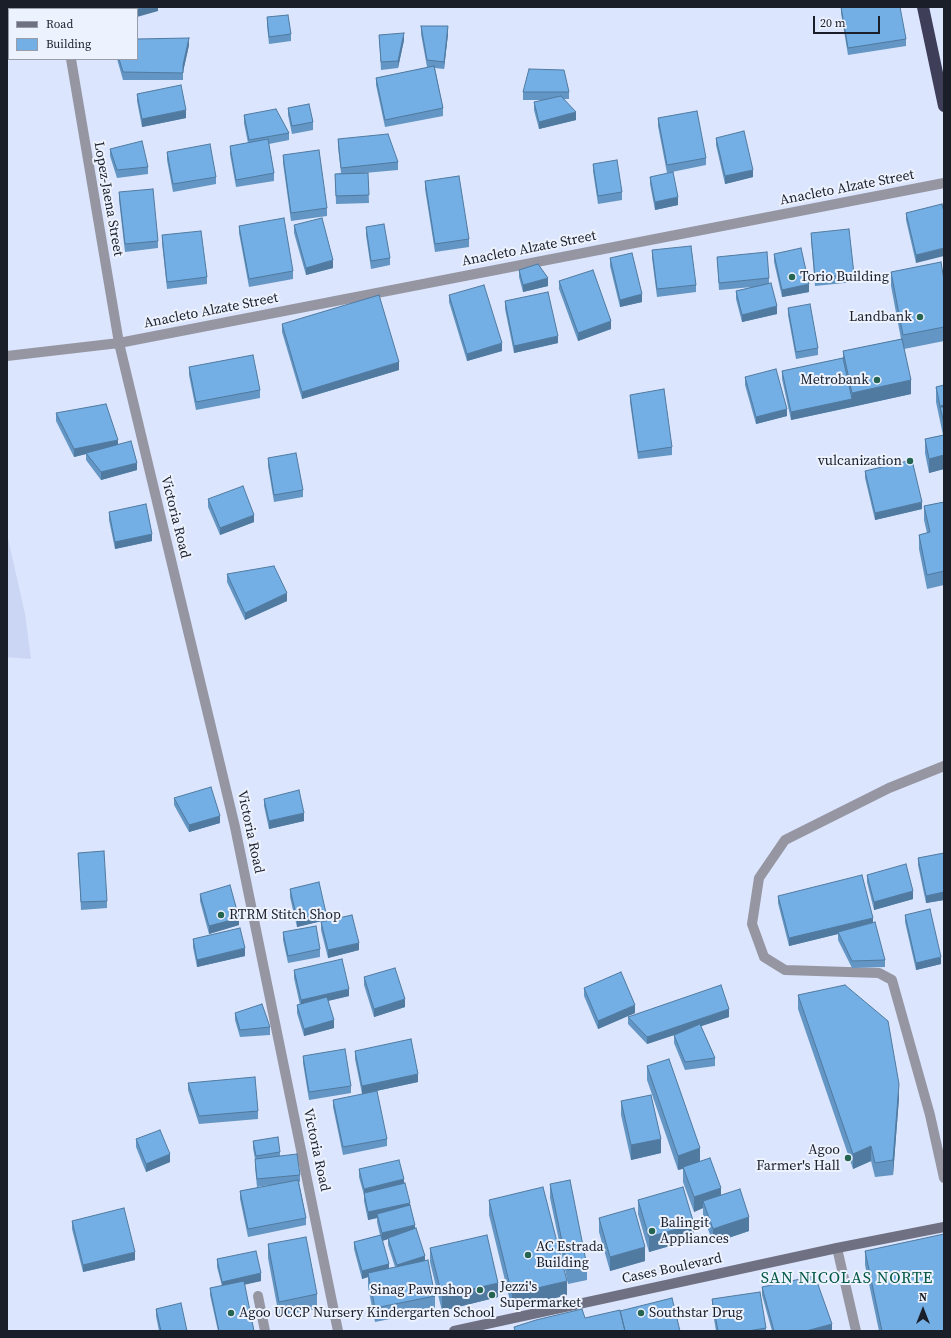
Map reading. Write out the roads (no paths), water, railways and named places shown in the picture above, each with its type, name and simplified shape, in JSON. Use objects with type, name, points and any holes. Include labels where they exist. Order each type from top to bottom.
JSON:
[{"type":"highway","points":[[923,7],[944,106]]},
{"type":"street","name":"Lopez-Jaena Street","points":[[71,60],[119,343]]},
{"type":"street","name":"Anacleto Alzate Street","points":[[7,356],[119,343],[944,183]]},
{"type":"street","name":"Victoria Road","points":[[119,343],[235,827],[338,1331]]},
{"type":"street","points":[[944,766],[889,788],[785,840],[759,878],[752,924],[764,957],[785,970],[879,973],[892,980],[930,1115],[944,1178]]},
{"type":"street","name":"Cases Boulevard","points":[[454,1331],[837,1248],[944,1227]]},
{"type":"street","points":[[837,1248],[856,1331]]},
{"type":"street","points":[[258,1296],[265,1331]]},
{"type":"place","name":"Torio Building","points":[[792,277]]},
{"type":"place","name":"Landbank","points":[[920,317]]},
{"type":"place","name":"Metrobank","points":[[877,380]]},
{"type":"place","name":"vulcanization","points":[[910,461]]},
{"type":"place","name":"RTRM Stitch Shop","points":[[221,915]]},
{"type":"place","name":"Agoo Farmer's Hall","points":[[848,1158]]},
{"type":"place","name":"Balingit Appliances","points":[[652,1231]]},
{"type":"place","name":"AC Estrada Building","points":[[528,1255]]},
{"type":"place","name":"Sinag Pawnshop","points":[[480,1290]]},
{"type":"place","name":"Jezzi's Supermarket","points":[[492,1295]]},
{"type":"place","name":"Agoo UCCP Nursery Kindergarten School","points":[[231,1313]]},
{"type":"place","name":"Southstar Drug","points":[[641,1313]]},
{"type":"district","name":"SAN NICOLAS NORTE","points":[[847,1279]]}]
